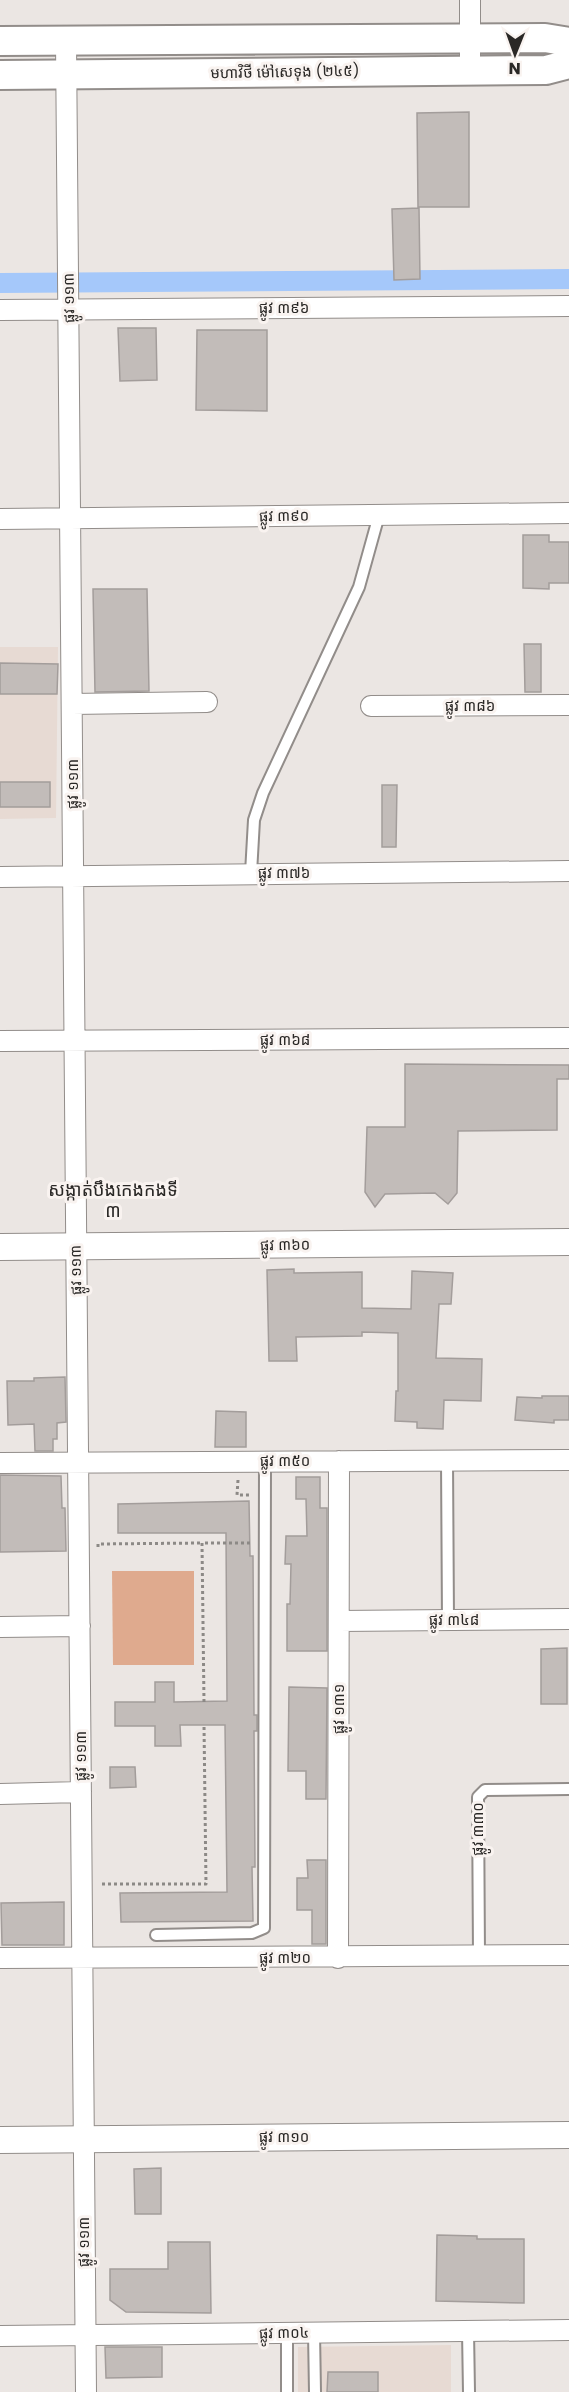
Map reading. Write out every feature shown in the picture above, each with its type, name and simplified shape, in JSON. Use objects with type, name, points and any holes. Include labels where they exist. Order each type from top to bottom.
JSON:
[{"type":"main road","name":"មហាវិថី ម៉ៅសេទុង (២៤៥)","points":[[0,41],[545,38],[568,44],[546,70],[0,75]]},
{"type":"street","points":[[470,0],[470,71]]},
{"type":"street","name":"ផ្លូវ ១១៣","points":[[66,40],[86,2392]]},
{"type":"street","name":"ផ្លូវ ៣៩៦","points":[[0,310],[69,302],[569,306]]},
{"type":"street","name":"ផ្លូវ ៣៩០","points":[[0,519],[569,513]]},
{"type":"street","points":[[72,704],[207,702]]},
{"type":"street","name":"ផ្លូវ ៣៨៦","points":[[371,706],[569,705]]},
{"type":"street","name":"ផ្លូវ ៣៧៦","points":[[0,878],[251,873],[569,871]]},
{"type":"street","name":"ផ្លូវ ៣៦៨","points":[[0,1041],[569,1038]]},
{"type":"street","name":"ផ្លូវ ៣៦០","points":[[0,1247],[569,1242]]},
{"type":"street","name":"ផ្លូវ ៣៥០","points":[[0,1463],[569,1460]]},
{"type":"street","name":"ផ្លូវ ១៣១","points":[[338,1958],[339,1461]]},
{"type":"street","name":"ផ្លូវ ៣៤៨","points":[[339,1621],[569,1619]]},
{"type":"street","points":[[0,1628],[80,1626]]},
{"type":"street","points":[[0,1794],[81,1792]]},
{"type":"street","name":"ផ្លូវ ៣២០","points":[[0,1958],[569,1955]]},
{"type":"street","name":"ផ្លូវ ៣១០","points":[[0,2140],[569,2135]]},
{"type":"street","name":"ផ្លូវ ៣០៤","points":[[0,2336],[569,2330]]},
{"type":"lane","points":[[251,873],[254,820],[263,793],[359,587],[379,515]]},
{"type":"lane","points":[[447,1461],[448,1620]]},
{"type":"lane","points":[[156,1935],[252,1933],[264,1928],[265,1462]]},
{"type":"lane","name":"ផ្លូវ ៣៣០","points":[[479,1956],[478,1797],[485,1790],[569,1789]]},
{"type":"lane","points":[[468,2331],[469,2392]]},
{"type":"lane","points":[[314,2332],[315,2392]]},
{"type":"lane","points":[[287,2333],[287,2392]]},
{"type":"path","points":[[237,1462],[237,1495],[253,1496]]},
{"type":"path","points":[[202,1543],[204,1701]]},
{"type":"path","points":[[98,1556],[98,1544],[253,1543]]},
{"type":"path","points":[[102,1873],[102,1885],[206,1884],[204,1725]]},
{"type":"shaded area","points":[[0,647],[58,647],[56,818],[0,819]]},
{"type":"shaded area","points":[[112,1571],[194,1571],[194,1665],[113,1665]]},
{"type":"shaded area","points":[[451,2345],[451,2392],[298,2392],[298,2347]]},
{"type":"building","points":[[469,112],[469,207],[418,207],[417,113]]},
{"type":"building","points":[[419,208],[420,279],[394,280],[392,209]]},
{"type":"building","points":[[118,328],[156,328],[157,380],[120,381]]},
{"type":"building","points":[[197,330],[267,330],[267,411],[196,410]]},
{"type":"building","points":[[523,535],[549,535],[549,542],[569,542],[569,583],[549,583],[549,589],[523,588]]},
{"type":"building","points":[[93,589],[147,589],[149,691],[95,692]]},
{"type":"building","points":[[524,644],[541,644],[541,692],[525,692]]},
{"type":"building","points":[[0,663],[58,664],[57,694],[0,694]]},
{"type":"building","points":[[0,782],[50,782],[50,807],[0,807]]},
{"type":"building","points":[[382,785],[397,785],[396,847],[382,847]]},
{"type":"building","points":[[405,1064],[569,1065],[569,1079],[557,1079],[557,1130],[458,1131],[457,1193],[448,1204],[435,1193],[385,1194],[375,1207],[365,1192],[367,1127],[405,1127]]},
{"type":"building","points":[[294,1269],[294,1273],[362,1272],[362,1308],[411,1309],[412,1271],[453,1273],[451,1304],[439,1304],[436,1358],[482,1359],[481,1401],[444,1400],[443,1429],[417,1428],[417,1422],[395,1421],[396,1391],[398,1391],[398,1333],[362,1332],[362,1336],[296,1337],[297,1361],[269,1361],[267,1270]]},
{"type":"building","points":[[65,1377],[66,1422],[57,1423],[57,1439],[53,1439],[53,1451],[35,1451],[34,1424],[8,1425],[7,1381],[34,1381],[34,1378]]},
{"type":"building","points":[[542,1396],[569,1396],[569,1420],[554,1420],[554,1423],[515,1420],[517,1397],[542,1398]]},
{"type":"building","points":[[216,1411],[246,1412],[246,1447],[215,1447]]},
{"type":"building","points":[[0,1475],[61,1476],[62,1508],[65,1508],[66,1551],[0,1552]]},
{"type":"building","points":[[296,1477],[320,1477],[320,1508],[327,1508],[327,1651],[287,1651],[287,1604],[290,1604],[291,1564],[285,1564],[286,1536],[307,1536],[306,1499],[296,1499]]},
{"type":"building","points":[[249,1501],[250,1556],[253,1556],[254,1715],[257,1715],[257,1731],[254,1731],[253,1921],[121,1922],[120,1893],[227,1892],[225,1725],[180,1725],[181,1746],[155,1746],[155,1726],[115,1726],[115,1702],[155,1702],[155,1682],[174,1682],[174,1702],[227,1701],[226,1533],[118,1533],[118,1504]]},
{"type":"building","points":[[567,1648],[567,1704],[541,1704],[541,1649]]},
{"type":"building","points":[[289,1687],[327,1688],[326,1799],[306,1799],[306,1771],[288,1771]]},
{"type":"building","points":[[110,1767],[135,1767],[136,1787],[110,1788]]},
{"type":"building","points":[[307,1860],[326,1860],[326,1944],[312,1944],[312,1910],[297,1910],[297,1878],[308,1878]]},
{"type":"building","points":[[64,1902],[64,1945],[2,1945],[1,1903]]},
{"type":"building","points":[[161,2168],[161,2214],[135,2214],[134,2169]]},
{"type":"building","points":[[437,2235],[477,2236],[477,2239],[524,2239],[524,2303],[436,2301]]},
{"type":"building","points":[[168,2242],[210,2242],[211,2313],[126,2312],[110,2300],[110,2269],[168,2269]]},
{"type":"building","points":[[105,2347],[162,2347],[162,2377],[106,2378]]},
{"type":"building","points":[[328,2372],[378,2372],[378,2392],[327,2392]]},
{"type":"waterway","points":[[0,283],[569,279]]},
{"type":"district","name":"សង្កាត់បឹងកេងកងទី ៣","points":[[113,1200]]}]
